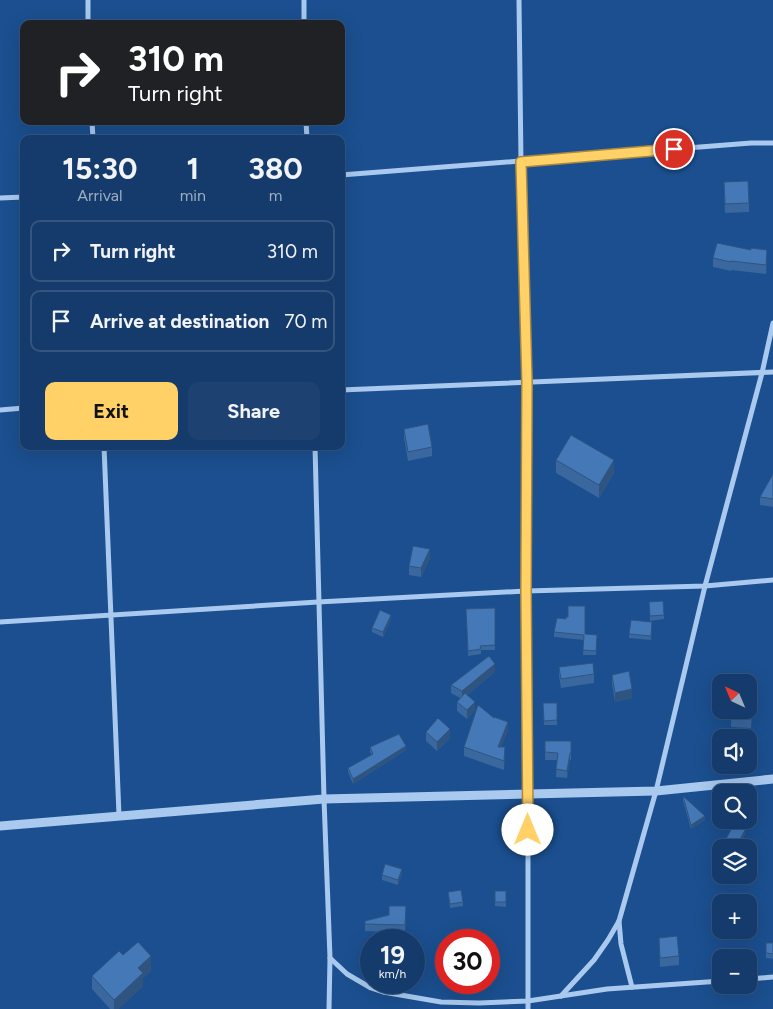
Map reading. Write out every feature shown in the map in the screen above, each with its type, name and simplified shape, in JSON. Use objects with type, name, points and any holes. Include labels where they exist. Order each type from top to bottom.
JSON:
[{"type":"street","points":[[88,0],[88,20]]},
{"type":"street","points":[[304,0],[304,20]]},
{"type":"street","points":[[519,0],[527,382],[528,1009]]},
{"type":"street","points":[[345,175],[751,143],[773,143]]},
{"type":"street","points":[[0,198],[20,197]]},
{"type":"street","points":[[561,996],[594,960],[619,921],[656,791],[705,586],[762,373],[773,323]]},
{"type":"street","points":[[345,390],[773,372]]},
{"type":"street","points":[[0,410],[20,408]]},
{"type":"street","points":[[104,450],[119,815]]},
{"type":"street","points":[[315,450],[318,602],[330,958],[329,1009]]},
{"type":"street","points":[[0,622],[318,602],[705,586],[773,580]]},
{"type":"street","points":[[0,826],[324,799],[656,791],[773,779]]},
{"type":"street","points":[[619,921],[620,944],[632,987]]},
{"type":"street","points":[[330,958],[347,974],[371,988],[383,992],[441,1002],[528,1001],[607,989],[712,982]]},
{"type":"street","points":[[757,978],[773,977]]},
{"type":"building","points":[[748,181],[749,203],[725,204],[724,182]]},
{"type":"building","points":[[717,243],[751,250],[751,248],[767,250],[766,265],[731,262],[713,258]]},
{"type":"building","points":[[428,424],[432,447],[408,452],[404,429]]},
{"type":"building","points":[[571,435],[614,460],[599,485],[556,460]]},
{"type":"building","points":[[773,474],[773,499],[760,497]]},
{"type":"building","points":[[413,546],[430,549],[421,568],[409,566]]},
{"type":"building","points":[[663,601],[664,615],[650,616],[649,602]]},
{"type":"building","points":[[568,606],[585,606],[585,634],[597,635],[596,651],[583,650],[584,635],[554,632],[557,618],[566,619],[568,617]]},
{"type":"building","points":[[495,608],[495,645],[480,646],[481,649],[468,651],[466,609]]},
{"type":"building","points":[[380,610],[391,615],[383,632],[372,628]]},
{"type":"building","points":[[631,620],[652,622],[651,636],[629,634]]},
{"type":"building","points":[[489,656],[495,664],[462,691],[451,685]]},
{"type":"building","points":[[593,663],[594,674],[561,679],[559,667]]},
{"type":"building","points":[[629,671],[632,689],[615,693],[612,675]]},
{"type":"building","points":[[465,693],[475,702],[467,710],[457,702]]},
{"type":"building","points":[[543,703],[557,703],[557,720],[544,721]]},
{"type":"building","points":[[478,705],[494,718],[508,722],[498,747],[505,747],[504,761],[464,747]]},
{"type":"building","points":[[438,718],[450,729],[437,742],[426,732]]},
{"type":"building","points":[[399,734],[406,746],[353,779],[348,768],[373,754],[370,747]]},
{"type":"building","points":[[545,741],[571,741],[571,753],[567,771],[556,769],[558,753],[545,752]]},
{"type":"building","points":[[683,796],[705,816],[691,825]]},
{"type":"building","points":[[731,829],[745,830],[740,839],[726,839]]},
{"type":"building","points":[[385,864],[402,869],[398,880],[382,875]]},
{"type":"building","points":[[461,890],[463,902],[450,904],[448,892]]},
{"type":"building","points":[[495,891],[506,891],[506,902],[495,902]]},
{"type":"building","points":[[389,906],[406,906],[405,925],[365,924],[365,921],[389,915]]},
{"type":"building","points":[[677,936],[679,956],[660,958],[659,938]]},
{"type":"building","points":[[138,942],[151,956],[138,968],[143,973],[114,1000],[92,976],[119,951],[123,955]]},
{"type":"building","points":[[766,943],[773,943],[773,954],[766,953]]},
{"type":"route","points":[[528,830],[527,382],[521,162],[674,149]]}]
